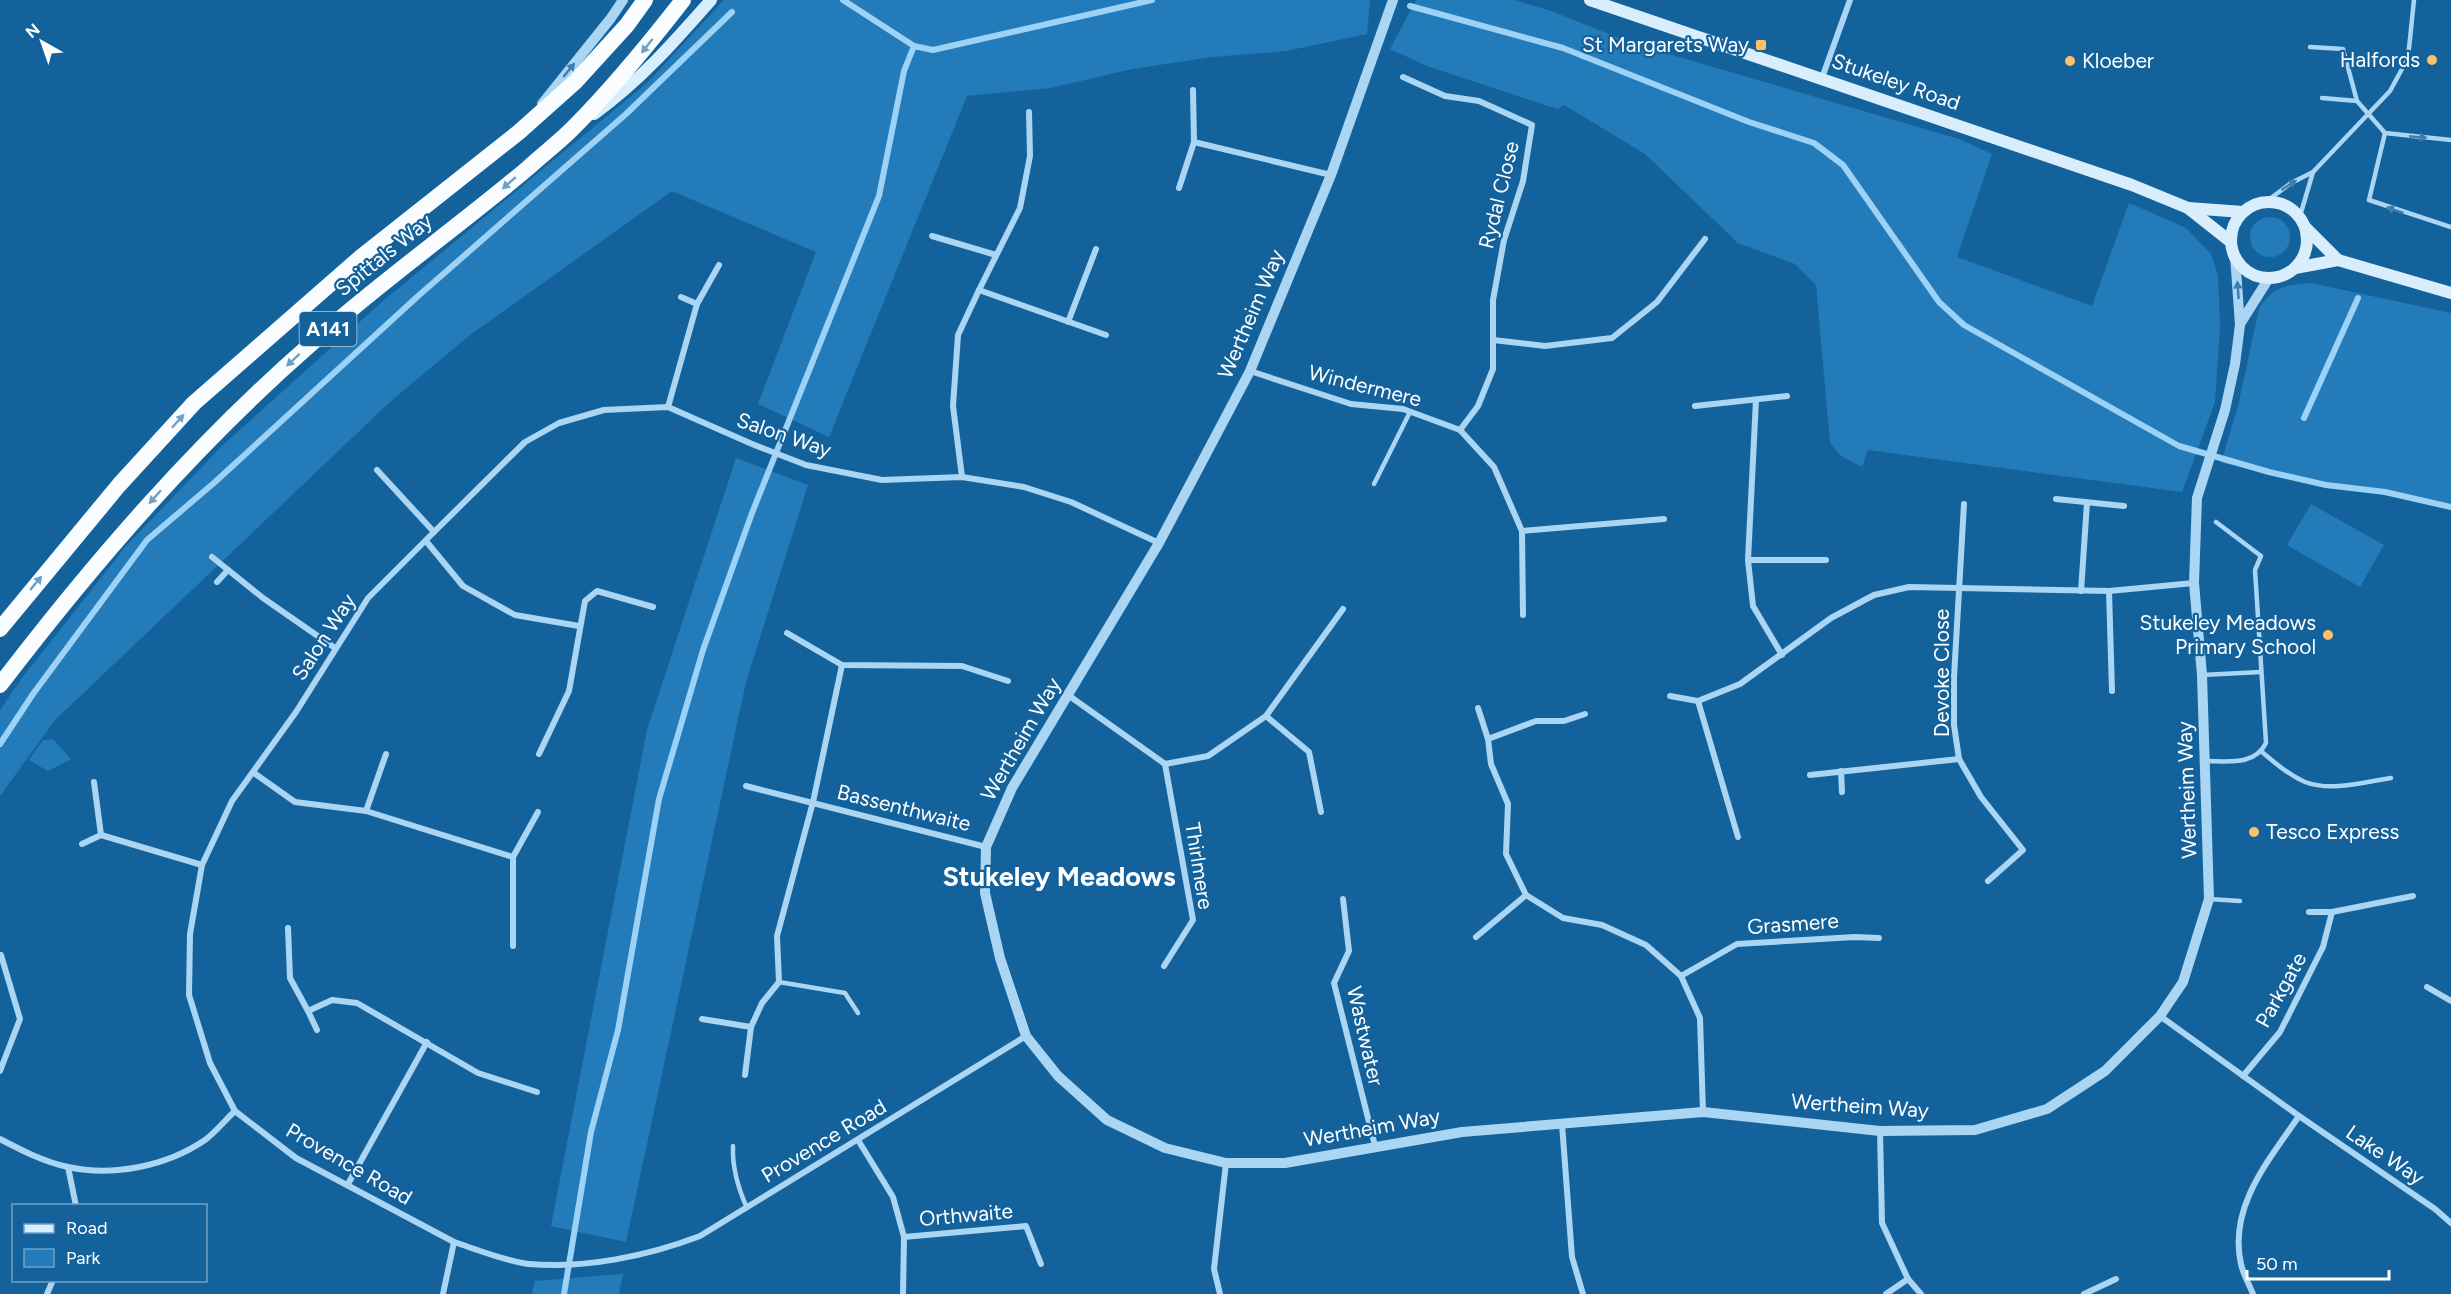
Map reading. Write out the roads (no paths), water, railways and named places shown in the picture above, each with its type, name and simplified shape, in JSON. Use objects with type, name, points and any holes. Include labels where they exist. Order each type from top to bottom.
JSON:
[{"type":"highway","name":"Spittals Way","points":[[0,629],[111,494],[194,403],[361,257],[519,132],[575,82],[627,25],[645,0]]},
{"type":"highway","name":"Spittals Way","points":[[0,685],[47,622],[121,535],[165,485],[219,430],[312,343],[407,264],[494,197],[571,130],[640,55],[683,0]]},
{"type":"main road","points":[[571,130],[621,94],[711,0]]},
{"type":"main road","name":"Stukeley Road","points":[[1590,0],[2132,184],[2188,208],[2231,242]]},
{"type":"main road","points":[[2303,222],[2306,249],[2302,259],[2288,273],[2269,278],[2249,272],[2235,256],[2231,242],[2232,231],[2243,213],[2250,207],[2267,201],[2285,205],[2303,222],[2338,260]]},
{"type":"main road","name":"Stukeley Road","points":[[2188,208],[2243,213]]},
{"type":"main road","points":[[2295,268],[2338,260],[2451,293]]},
{"type":"street","points":[[519,132],[611,18],[622,0]]},
{"type":"street","name":"Wertheim Way","points":[[1393,0],[1331,175],[1250,371],[1159,543],[1012,788],[986,846],[985,893],[1000,958],[1026,1036],[1058,1076],[1107,1120],[1165,1148],[1226,1163],[1286,1163],[1462,1132],[1703,1112],[1880,1131],[1975,1130],[2047,1109],[2105,1071],[2160,1016],[2182,982],[2209,899],[2202,675],[2194,583],[2197,498],[2208,467],[2235,364],[2240,325],[2235,256]]},
{"type":"street","points":[[1822,78],[1850,0]]},
{"type":"street","name":"Rydal Close","points":[[1403,77],[1445,96],[1479,101],[1532,125],[1523,181],[1504,240],[1493,300],[1493,369],[1478,406],[1460,430]]},
{"type":"street","points":[[1179,188],[1194,142],[1193,90]]},
{"type":"street","points":[[962,477],[953,406],[958,336],[1020,208],[1030,156],[1029,112]]},
{"type":"street","points":[[1194,142],[1331,175]]},
{"type":"street","points":[[932,236],[996,255]]},
{"type":"street","points":[[1493,340],[1545,346],[1612,338],[1657,302],[1705,239]]},
{"type":"street","points":[[1068,322],[1096,249]]},
{"type":"street","points":[[668,406],[697,304],[719,265]]},
{"type":"street","name":"Wertheim Way","points":[[2240,325],[2269,278]]},
{"type":"street","points":[[979,290],[1106,335]]},
{"type":"street","points":[[681,297],[697,304]]},
{"type":"street","name":"Windermere","points":[[1250,371],[1351,404],[1403,409],[1460,430],[1494,467],[1522,531],[1523,615]]},
{"type":"street","points":[[1695,406],[1787,396]]},
{"type":"street","points":[[1756,400],[1748,560],[1753,606],[1782,655]]},
{"type":"street","name":"Salon Way","points":[[296,712],[368,598],[525,442],[559,423],[604,410],[668,406],[797,462],[882,480],[962,477],[1024,487],[1071,502],[1159,543]]},
{"type":"street","points":[[377,470],[434,532]]},
{"type":"street","points":[[2056,499],[2124,506]]},
{"type":"street","points":[[2081,591],[2087,502]]},
{"type":"street","name":"Devoke Close","points":[[1964,504],[1954,677],[1954,725],[1959,759],[1981,797],[2023,850],[1988,881]]},
{"type":"street","points":[[1522,531],[1664,519]]},
{"type":"street","points":[[426,541],[463,586],[515,615],[579,626]]},
{"type":"street","points":[[212,557],[263,598],[335,648]]},
{"type":"street","points":[[1748,560],[1826,560]]},
{"type":"street","points":[[217,582],[228,570]]},
{"type":"street","name":"Devoke Close","points":[[1698,701],[1740,684],[1831,618],[1874,595],[1909,587],[2109,591],[2194,583]]},
{"type":"street","points":[[539,754],[569,691],[585,601],[597,591],[653,606]]},
{"type":"street","points":[[2109,591],[2112,691]]},
{"type":"street","points":[[1068,695],[1165,764],[1208,756],[1266,716],[1342,609]]},
{"type":"street","points":[[787,633],[843,665],[962,666],[1008,681]]},
{"type":"street","name":"Bassenthwaite","points":[[779,982],[777,936],[813,802],[843,665]]},
{"type":"street","points":[[1670,696],[1698,701],[1738,837]]},
{"type":"street","points":[[1478,708],[1488,739],[1491,764],[1508,804],[1506,854],[1526,896],[1563,918],[1602,925],[1646,945],[1681,976],[1700,1018],[1703,1112]]},
{"type":"street","name":"Provence Road","points":[[296,712],[232,801],[202,865],[190,934],[189,995],[210,1063],[235,1111],[296,1158],[454,1242],[527,1264],[592,1263],[666,1250],[700,1236],[1026,1036]]},
{"type":"street","points":[[1488,739],[1536,720],[1564,721],[1586,714]]},
{"type":"street","points":[[1266,716],[1309,752],[1321,812]]},
{"type":"street","points":[[366,811],[386,754]]},
{"type":"street","name":"Devoke Close","points":[[1810,775],[1959,759]]},
{"type":"street","name":"Thirlmere","points":[[1164,966],[1193,920],[1165,764]]},
{"type":"street","points":[[1841,771],[1842,792]]},
{"type":"street","points":[[254,773],[295,802],[366,811],[513,857]]},
{"type":"street","points":[[94,782],[101,835]]},
{"type":"street","name":"Bassenthwaite","points":[[746,786],[986,846]]},
{"type":"street","points":[[513,946],[513,857],[538,812]]},
{"type":"street","points":[[82,844],[101,835],[202,865]]},
{"type":"street","points":[[1476,937],[1526,896]]},
{"type":"street","points":[[2309,912],[2332,912],[2413,896]]},
{"type":"street","name":"Wastwater","points":[[1343,899],[1349,951],[1334,983],[1375,1146]]},
{"type":"street","name":"Parkgate","points":[[2243,1076],[2280,1032],[2323,947],[2332,912]]},
{"type":"street","points":[[288,928],[290,978],[317,1030]]},
{"type":"street","name":"Grasmere","points":[[1681,976],[1737,944],[1855,937],[1879,938]]},
{"type":"street","points":[[0,1071],[20,1019],[1,955]]},
{"type":"street","points":[[745,1075],[751,1028],[762,1003],[779,982]]},
{"type":"street","points":[[2427,987],[2451,1001]]},
{"type":"street","points":[[308,1011],[332,1000],[357,1002],[478,1073],[537,1092]]},
{"type":"street","points":[[2160,1016],[2299,1116],[2253,1184],[2239,1223],[2241,1263],[2253,1294]]},
{"type":"street","points":[[702,1019],[751,1028]]},
{"type":"street","points":[[348,1185],[427,1042]]},
{"type":"street","points":[[0,1139],[22,1151],[68,1167],[117,1170],[161,1162],[205,1140],[235,1111]]},
{"type":"street","name":"Lake Way","points":[[2299,1116],[2451,1223]]},
{"type":"street","points":[[1562,1124],[1572,1257],[1582,1294]]},
{"type":"street","points":[[1880,1131],[1882,1223],[1908,1279],[1921,1294]]},
{"type":"street","name":"Orthwaite","points":[[858,1140],[892,1197],[904,1237],[903,1294]]},
{"type":"street","points":[[1220,1294],[1214,1269],[1226,1163]]},
{"type":"street","points":[[68,1167],[76,1204]]},
{"type":"street","name":"Orthwaite","points":[[904,1237],[1026,1226],[1041,1264]]},
{"type":"street","points":[[443,1294],[454,1242]]},
{"type":"street","points":[[1886,1294],[1908,1279]]},
{"type":"street","points":[[2084,1294],[2116,1279]]},
{"type":"lane","points":[[2267,201],[2291,183],[2313,172],[2390,91],[2408,58],[2414,0]]},
{"type":"lane","points":[[2310,47],[2343,49],[2356,101],[2385,133],[2451,140]]},
{"type":"lane","points":[[2322,98],[2356,101]]},
{"type":"lane","points":[[2385,133],[2369,200],[2451,227]]},
{"type":"lane","points":[[2303,222],[2313,172]]},
{"type":"lane","points":[[1374,484],[1410,412]]},
{"type":"lane","points":[[2205,761],[2246,761],[2262,752],[2266,743],[2255,570],[2261,556],[2216,522]]},
{"type":"lane","points":[[2202,675],[2261,672]]},
{"type":"lane","points":[[2262,752],[2290,774],[2306,782],[2329,786],[2391,778]]},
{"type":"lane","points":[[2209,899],[2240,901]]},
{"type":"lane","points":[[779,982],[845,993],[858,1013]]},
{"type":"lane","points":[[733,1146],[738,1186],[747,1208]]},
{"type":"waterway","points":[[843,0],[914,46]]},
{"type":"waterway","points":[[564,1294],[591,1132],[618,1030],[659,799],[703,650],[752,513],[879,196],[904,71],[914,46],[933,50],[1152,0]]},
{"type":"waterway","points":[[1410,6],[1563,48],[1749,122],[1814,143],[1843,165],[1939,302],[1964,325],[2179,446],[2269,472],[2326,485],[2385,492],[2451,507]]},
{"type":"waterway","points":[[0,744],[33,694],[147,540],[215,482],[417,297],[626,114],[732,12]]},
{"type":"waterway","points":[[2304,418],[2358,298]]},
{"type":"place","name":"St Margarets Way","points":[[1761,45]]},
{"type":"place","name":"Halfords","points":[[2432,60]]},
{"type":"place","name":"Kloeber","points":[[2070,61]]},
{"type":"place","name":"Stukeley Meadows Primary School","points":[[2328,635]]},
{"type":"place","name":"Tesco Express","points":[[2254,832]]},
{"type":"district","name":"Stukeley Meadows","points":[[1059,877]]}]
